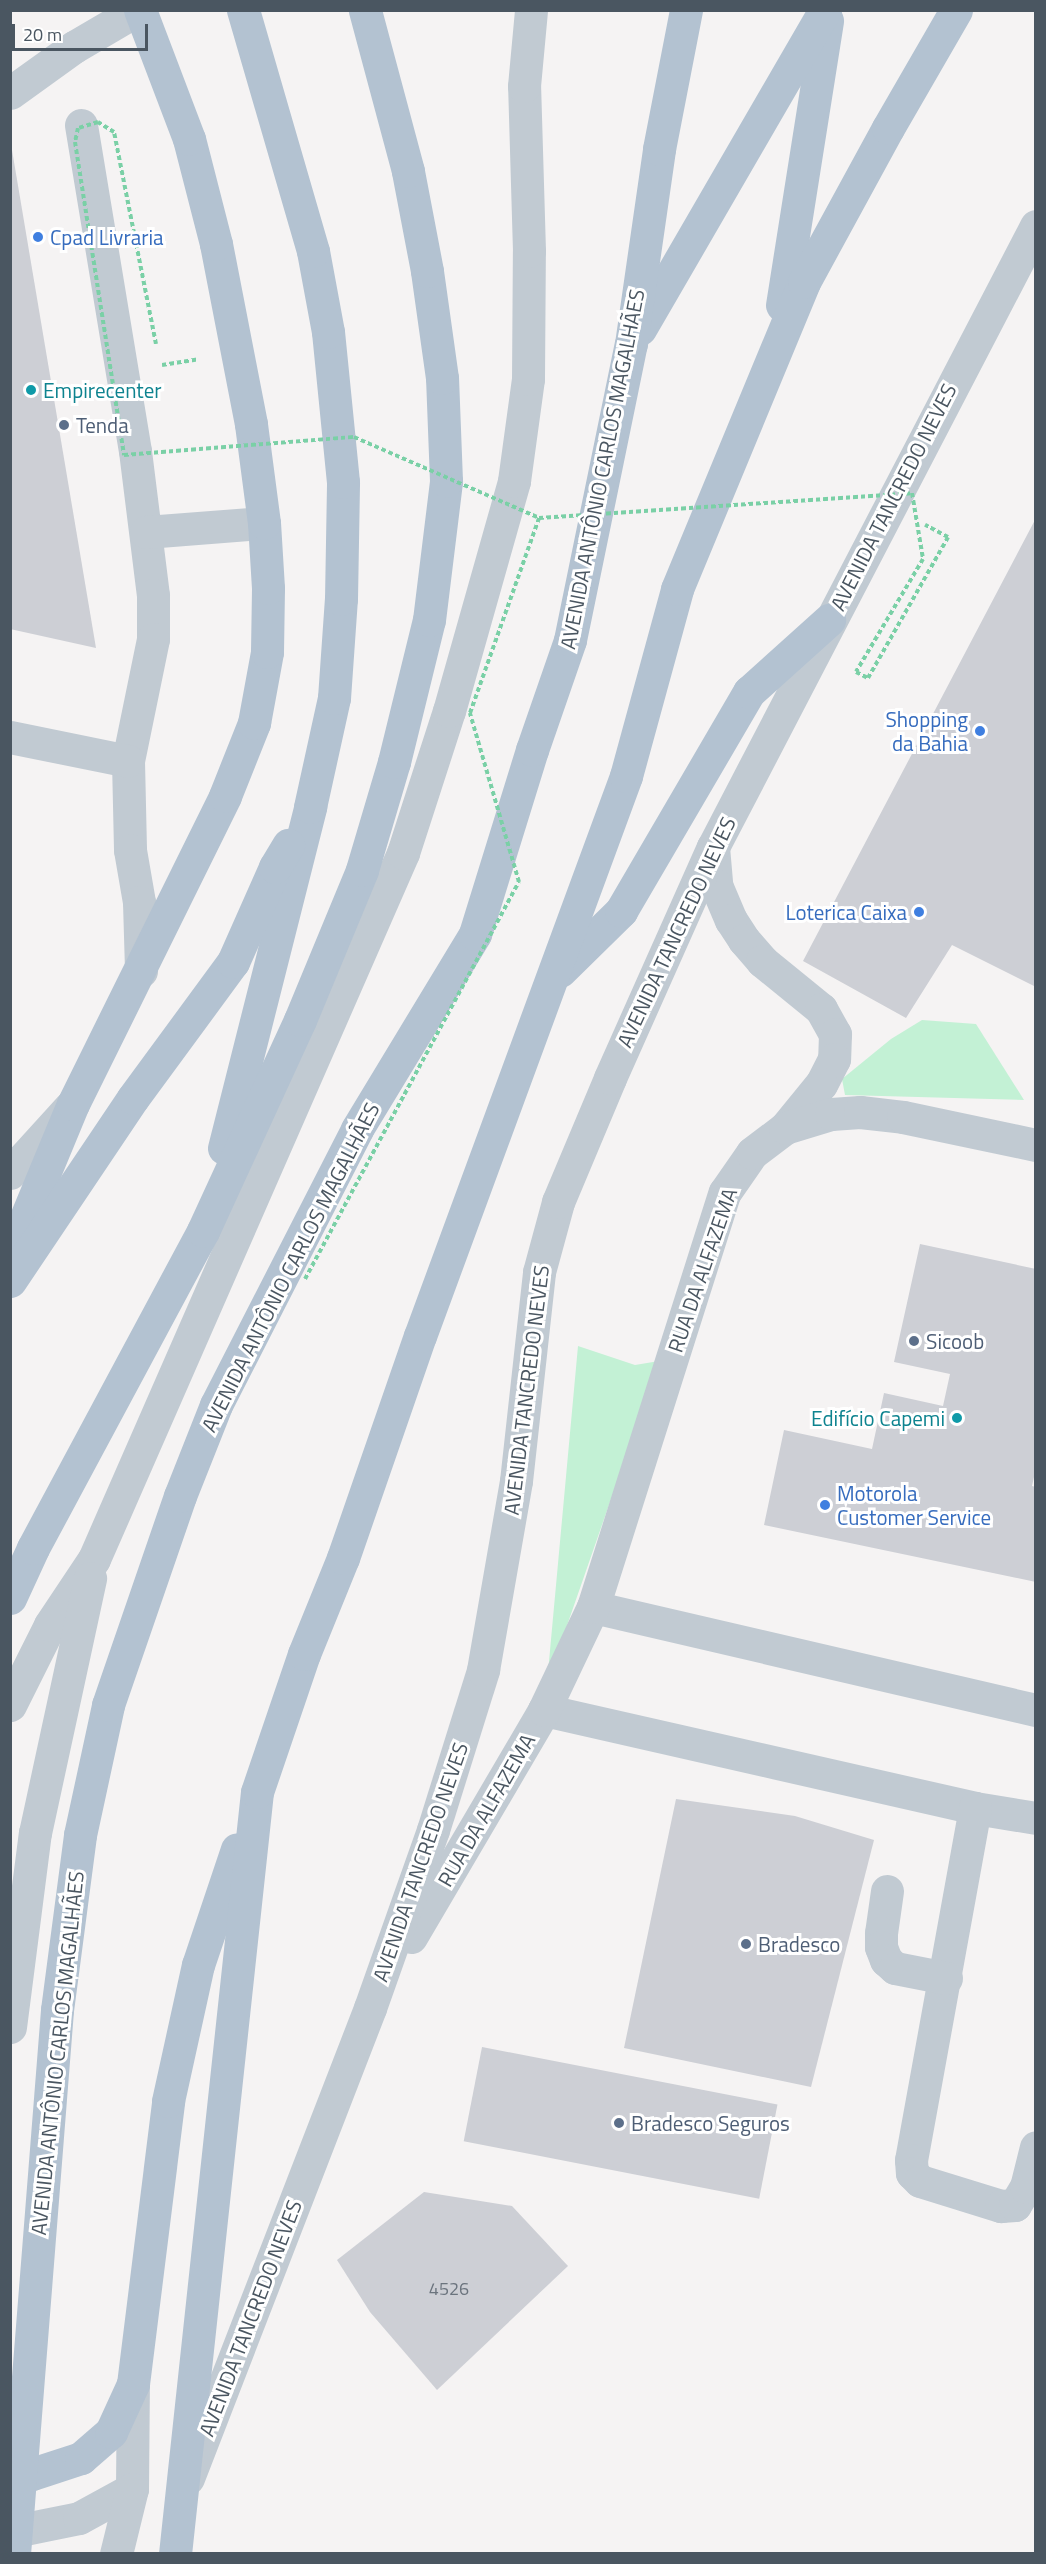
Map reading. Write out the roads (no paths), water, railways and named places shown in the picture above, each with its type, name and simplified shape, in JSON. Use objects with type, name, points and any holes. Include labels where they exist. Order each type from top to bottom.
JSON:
[{"type":"main road","points":[[10,1256],[73,1104],[141,971],[225,796],[254,723],[267,652],[268,588],[264,523],[251,424],[235,353],[216,244],[189,139],[139,10]]},
{"type":"main road","points":[[203,1231],[310,807],[334,698],[341,598],[343,482],[328,332],[313,251],[243,10]]},
{"type":"main road","points":[[10,1598],[33,1548],[203,1231],[300,1020],[362,870],[394,762],[429,620],[446,481],[442,378],[427,271],[408,171],[365,10]]},
{"type":"main road","name":"AVENIDA ANTÔNIO CARLOS MAGALHÃES","points":[[14,2553],[57,2010],[80,1835],[108,1705],[180,1496],[216,1405],[357,1130],[475,934],[532,750],[570,640],[631,344],[659,149],[686,10]]},
{"type":"main road","points":[[631,344],[827,10]]},
{"type":"main road","points":[[774,354],[827,10]]},
{"type":"main road","points":[[10,2472],[32,2474],[81,2458],[111,2432],[133,2384],[168,2102],[198,1965],[256,1792],[304,1654],[343,1558],[420,1336],[554,977],[626,776],[677,590],[804,282],[956,10]]},
{"type":"main road","points":[[554,977],[621,911],[749,692],[829,620]]},
{"type":"main road","points":[[10,1281],[133,1098],[233,962],[275,867],[310,807]]},
{"type":"main road","points":[[175,2553],[256,1792]]},
{"type":"street","points":[[10,93],[74,47],[139,10]]},
{"type":"street","points":[[10,1705],[50,1625],[94,1559],[403,853],[449,711],[514,480],[528,379],[530,251],[524,86],[531,10]]},
{"type":"street","points":[[81,125],[146,532],[153,595],[153,639],[128,761],[130,850],[139,902],[141,971]]},
{"type":"street","name":"AVENIDA TANCREDO NEVES","points":[[179,2503],[370,2008],[433,1830],[483,1670],[516,1481],[539,1272],[558,1202],[610,1078],[713,847],[1035,226]]},
{"type":"street","points":[[146,532],[264,523]]},
{"type":"street","points":[[10,737],[128,761]]},
{"type":"street","points":[[713,847],[716,885],[731,920],[744,940],[762,961],[821,1009],[835,1034],[834,1059],[821,1084],[785,1128]]},
{"type":"street","points":[[10,1173],[73,1104]]},
{"type":"street","name":"RUA DA ALFAZEMA","points":[[370,2008],[544,1710],[593,1607],[725,1191],[752,1153],[785,1128],[831,1114],[860,1112],[903,1117],[1035,1145]]},
{"type":"street","points":[[10,2027],[35,1833],[94,1559]]},
{"type":"street","points":[[593,1607],[1035,1710]]},
{"type":"street","points":[[544,1710],[975,1808],[1035,1818]]},
{"type":"street","points":[[975,1808],[946,1978],[911,2160],[912,2173],[920,2181],[1000,2206],[1015,2205],[1026,2187],[1035,2147]]},
{"type":"street","points":[[887,1891],[881,1933],[881,1947],[886,1960],[895,1968],[946,1978]]},
{"type":"street","points":[[116,2553],[132,2490],[133,2384]]},
{"type":"street","points":[[10,2532],[79,2518],[132,2490]]},
{"type":"place","name":"Cpad Livraria","points":[[38,237]]},
{"type":"place","name":"Empirecenter","points":[[31,390]]},
{"type":"place","name":"Tenda","points":[[64,425]]},
{"type":"place","name":"Shopping da Bahia","points":[[980,731]]},
{"type":"place","name":"Loterica Caixa","points":[[919,912]]},
{"type":"place","name":"Sicoob","points":[[914,1341]]},
{"type":"place","name":"Edifício Capemi","points":[[957,1418]]},
{"type":"place","name":"Motorola Customer Service","points":[[825,1505]]},
{"type":"place","name":"Bradesco","points":[[746,1944]]},
{"type":"place","name":"Bradesco Seguros","points":[[619,2123]]}]
